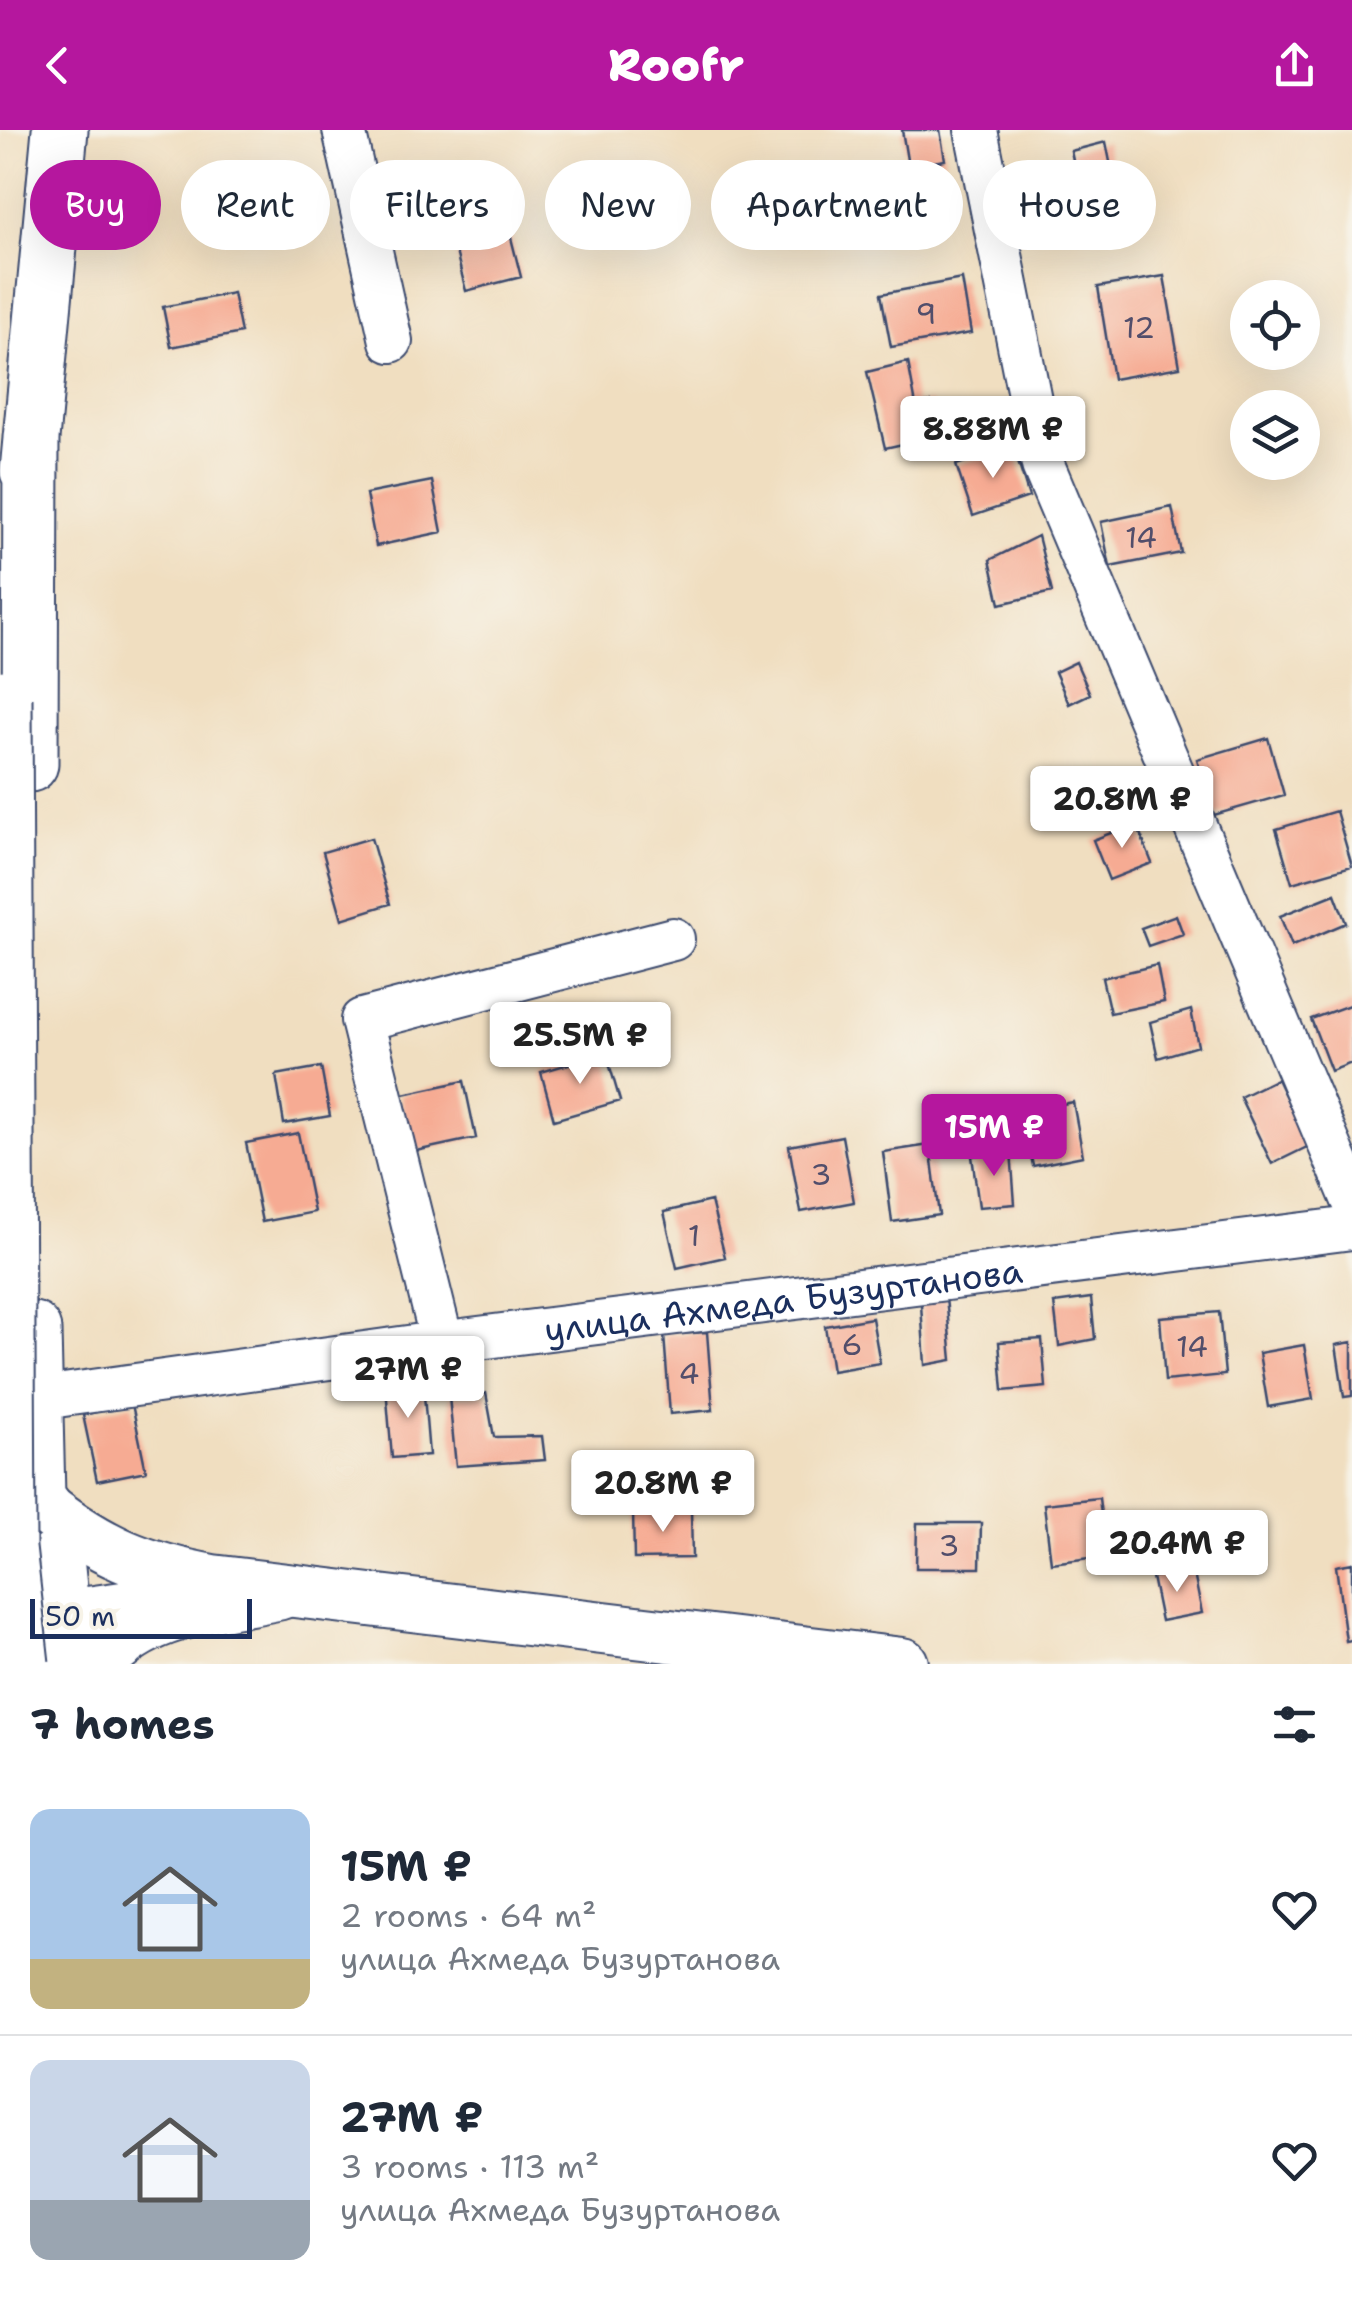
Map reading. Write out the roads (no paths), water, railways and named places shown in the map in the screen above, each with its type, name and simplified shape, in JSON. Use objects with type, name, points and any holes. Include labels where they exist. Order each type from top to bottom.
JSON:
[{"type":"highway","points":[[11,1638],[4,698],[60,130]]},
{"type":"highway","points":[[27,1492],[35,1398],[28,703],[31,437]]},
{"type":"highway","points":[[56,1559],[65,1639]]},
{"type":"highway","points":[[98,1664],[112,1645],[167,1614],[279,1592]]},
{"type":"main road","points":[[11,1638],[33,1608],[56,1559],[55,1532],[27,1492]]},
{"type":"main road","points":[[27,1492],[93,1544],[153,1570],[279,1592],[810,1659],[902,1664]]},
{"type":"main road","points":[[11,1638],[65,1639],[180,1599],[279,1592]]},
{"type":"street","points":[[344,130],[391,342]]},
{"type":"street","points":[[976,130],[1043,465],[1352,1198]]},
{"type":"street","points":[[442,1342],[362,1020],[673,939]]},
{"type":"street","name":"улица Ахмеда Бузуртанова","points":[[35,1398],[442,1342],[1352,1228]]}]
